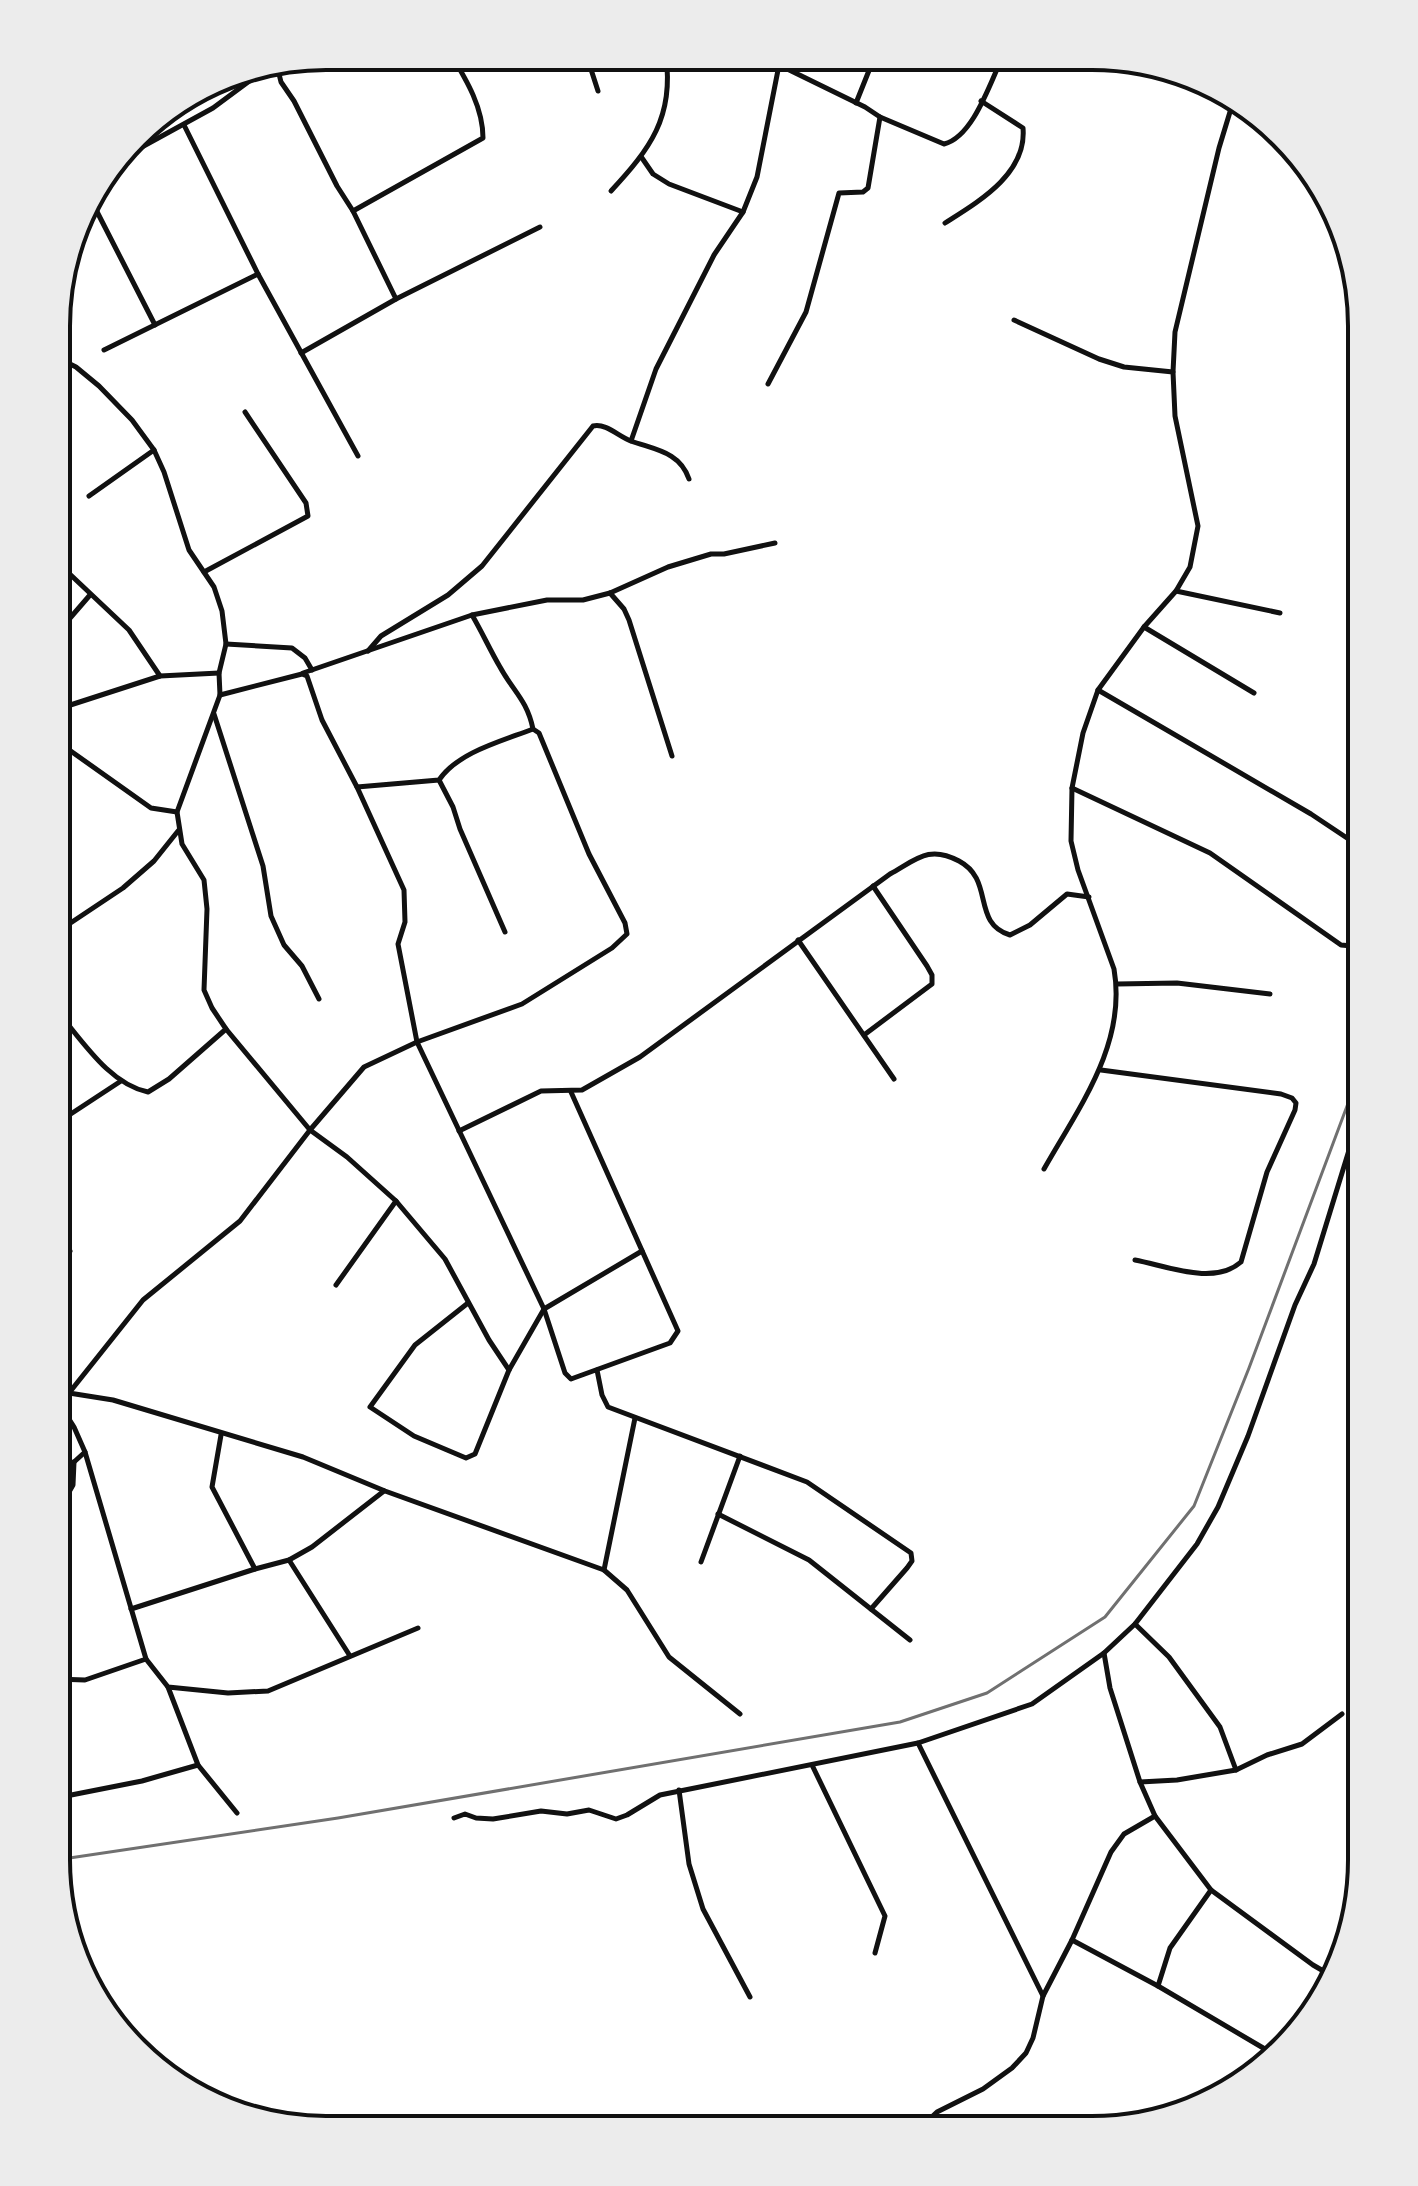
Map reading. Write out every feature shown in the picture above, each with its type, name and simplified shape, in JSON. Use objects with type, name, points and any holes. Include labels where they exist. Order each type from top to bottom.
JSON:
[{"type":"street","points":[[353,211],[483,138],[483,125],[473,95],[460,70]]},
{"type":"street","points":[[591,70],[598,91]]},
{"type":"street","points":[[611,191],[642,158],[662,121],[668,70]]},
{"type":"street","points":[[631,441],[656,369],[714,255],[743,212],[757,177],[781,70]]},
{"type":"street","points":[[790,70],[880,117],[944,144],[966,130],[996,70]]},
{"type":"street","points":[[856,103],[869,70]]},
{"type":"street","points":[[279,75],[353,211],[396,299]]},
{"type":"street","points":[[143,147],[213,108],[247,83]]},
{"type":"street","points":[[945,223],[988,195],[1010,171],[1021,148],[1023,128],[981,101]]},
{"type":"street","points":[[1044,1169],[1101,1070],[1115,1018],[1117,984],[1114,969],[1078,870],[1071,841],[1072,788],[1083,733],[1098,690],[1144,627],[1176,591],[1190,567],[1198,526],[1175,416],[1175,332],[1230,111]]},
{"type":"street","points":[[768,384],[806,312],[839,193],[863,192],[868,188],[880,117]]},
{"type":"street","points":[[184,125],[258,274],[358,456]]},
{"type":"street","points":[[642,158],[653,174],[669,184],[743,212]]},
{"type":"street","points":[[97,212],[155,325]]},
{"type":"street","points":[[301,353],[396,299],[540,227]]},
{"type":"street","points":[[104,350],[258,274]]},
{"type":"street","points":[[1014,320],[1124,367],[1173,372]]},
{"type":"street","points":[[70,364],[99,386],[132,420],[154,450],[189,550],[214,587],[222,611],[226,644],[219,673],[220,695],[177,812],[182,844],[204,880],[207,909],[204,990],[226,1029],[310,1130],[347,1157],[396,1201],[445,1259],[509,1370]]},
{"type":"street","points":[[204,572],[308,516],[306,503],[245,412]]},
{"type":"street","points":[[368,651],[381,636],[448,595],[482,566],[593,426],[605,426],[618,436],[677,459],[685,467],[689,479]]},
{"type":"street","points":[[89,496],[154,450]]},
{"type":"street","points":[[220,695],[302,674],[472,615],[547,600],[583,600],[610,593],[668,567],[711,554],[775,543]]},
{"type":"street","points":[[70,575],[129,630],[160,676]]},
{"type":"street","points":[[1176,591],[1280,613]]},
{"type":"street","points":[[610,593],[629,620],[672,756]]},
{"type":"street","points":[[70,618],[90,595]]},
{"type":"street","points":[[70,1392],[143,1300],[240,1221],[310,1130],[364,1067],[417,1042],[522,1004],[612,948],[627,934],[625,923],[589,854],[539,733],[533,729],[530,713],[472,615]]},
{"type":"street","points":[[1144,627],[1254,693]]},
{"type":"street","points":[[226,644],[292,648],[305,658],[312,670]]},
{"type":"street","points":[[70,705],[160,676],[219,673]]},
{"type":"street","points":[[302,674],[307,676],[322,720],[357,787],[404,890],[405,922],[398,944],[417,1042],[544,1309],[565,1373],[571,1379],[670,1343],[678,1331],[571,1092]]},
{"type":"street","points":[[1098,690],[1348,838]]},
{"type":"street","points":[[214,713],[263,866],[271,916],[284,945],[302,966],[319,999]]},
{"type":"street","points":[[439,780],[446,770],[480,750],[533,729]]},
{"type":"street","points":[[70,751],[151,808],[177,812]]},
{"type":"street","points":[[357,787],[439,780]]},
{"type":"street","points":[[439,780],[505,932]]},
{"type":"street","points":[[1072,788],[1210,853],[1341,945],[1348,946]]},
{"type":"street","points":[[70,923],[123,888],[154,861],[178,831]]},
{"type":"street","points":[[459,1131],[541,1091],[582,1090],[640,1057],[873,886],[927,854],[942,853],[971,868],[980,880],[984,909],[995,927],[1010,935],[1030,925],[1067,894],[1089,897]]},
{"type":"street","points":[[864,1035],[932,984],[932,975],[927,966],[873,886]]},
{"type":"street","points":[[798,940],[894,1079]]},
{"type":"street","points":[[1117,984],[1177,983],[1270,994]]},
{"type":"street","points":[[70,1025],[121,1081],[148,1092],[169,1079],[226,1029]]},
{"type":"street","points":[[1101,1070],[1281,1094],[1296,1103],[1267,1172],[1241,1262],[1222,1273],[1209,1274],[1135,1260]]},
{"type":"street","points":[[70,1114],[121,1081]]},
{"type":"street","points":[[454,1818],[465,1814],[493,1819],[541,1811],[567,1814],[589,1810],[616,1819],[660,1795],[679,1790],[918,1743],[1032,1704],[1104,1653],[1135,1624],[1197,1544],[1218,1507],[1248,1436],[1295,1305],[1314,1264],[1347,1155]]},
{"type":"street","points":[[336,1285],[396,1201]]},
{"type":"street","points":[[468,1303],[415,1345],[370,1407],[414,1436],[466,1458],[475,1454],[509,1370],[544,1309],[642,1251]]},
{"type":"street","points":[[597,1370],[608,1407],[807,1482],[911,1553],[912,1561],[871,1609]]},
{"type":"street","points":[[70,1393],[113,1400],[221,1435],[303,1457],[385,1491],[604,1570],[627,1590],[669,1657],[740,1714]]},
{"type":"street","points":[[604,1570],[635,1418]]},
{"type":"street","points":[[70,1420],[85,1452],[146,1659],[168,1687],[198,1765],[237,1813]]},
{"type":"street","points":[[221,1435],[212,1487],[255,1569]]},
{"type":"street","points":[[70,1463],[85,1452]]},
{"type":"street","points":[[701,1562],[740,1456]]},
{"type":"street","points":[[70,1490],[74,1462]]},
{"type":"street","points":[[131,1609],[289,1560],[385,1491]]},
{"type":"street","points":[[718,1514],[809,1560],[910,1640]]},
{"type":"street","points":[[289,1560],[350,1656]]},
{"type":"street","points":[[1135,1624],[1169,1657],[1220,1727],[1236,1770]]},
{"type":"street","points":[[168,1687],[228,1693],[268,1691],[418,1628]]},
{"type":"street","points":[[1104,1653],[1110,1688],[1140,1782],[1155,1816],[1211,1890],[1323,1971]]},
{"type":"street","points":[[70,1679],[85,1680],[146,1659]]},
{"type":"street","points":[[1140,1782],[1177,1780],[1236,1770],[1267,1755],[1302,1744],[1342,1714]]},
{"type":"street","points":[[918,1743],[1043,1996]]},
{"type":"street","points":[[70,1795],[142,1781],[198,1765]]},
{"type":"street","points":[[812,1765],[885,1916],[875,1953]]},
{"type":"street","points":[[679,1790],[689,1864],[703,1909],[750,1997]]},
{"type":"street","points":[[933,2116],[983,2089],[1019,2060],[1033,2038],[1043,1996],[1119,1838],[1155,1816]]},
{"type":"street","points":[[1158,1986],[1170,1948],[1211,1890]]},
{"type":"street","points":[[1072,1940],[1264,2049]]},
{"type":"railway","points":[[70,1858],[338,1818],[900,1722],[987,1693],[1105,1617],[1194,1506],[1347,1105]]}]
